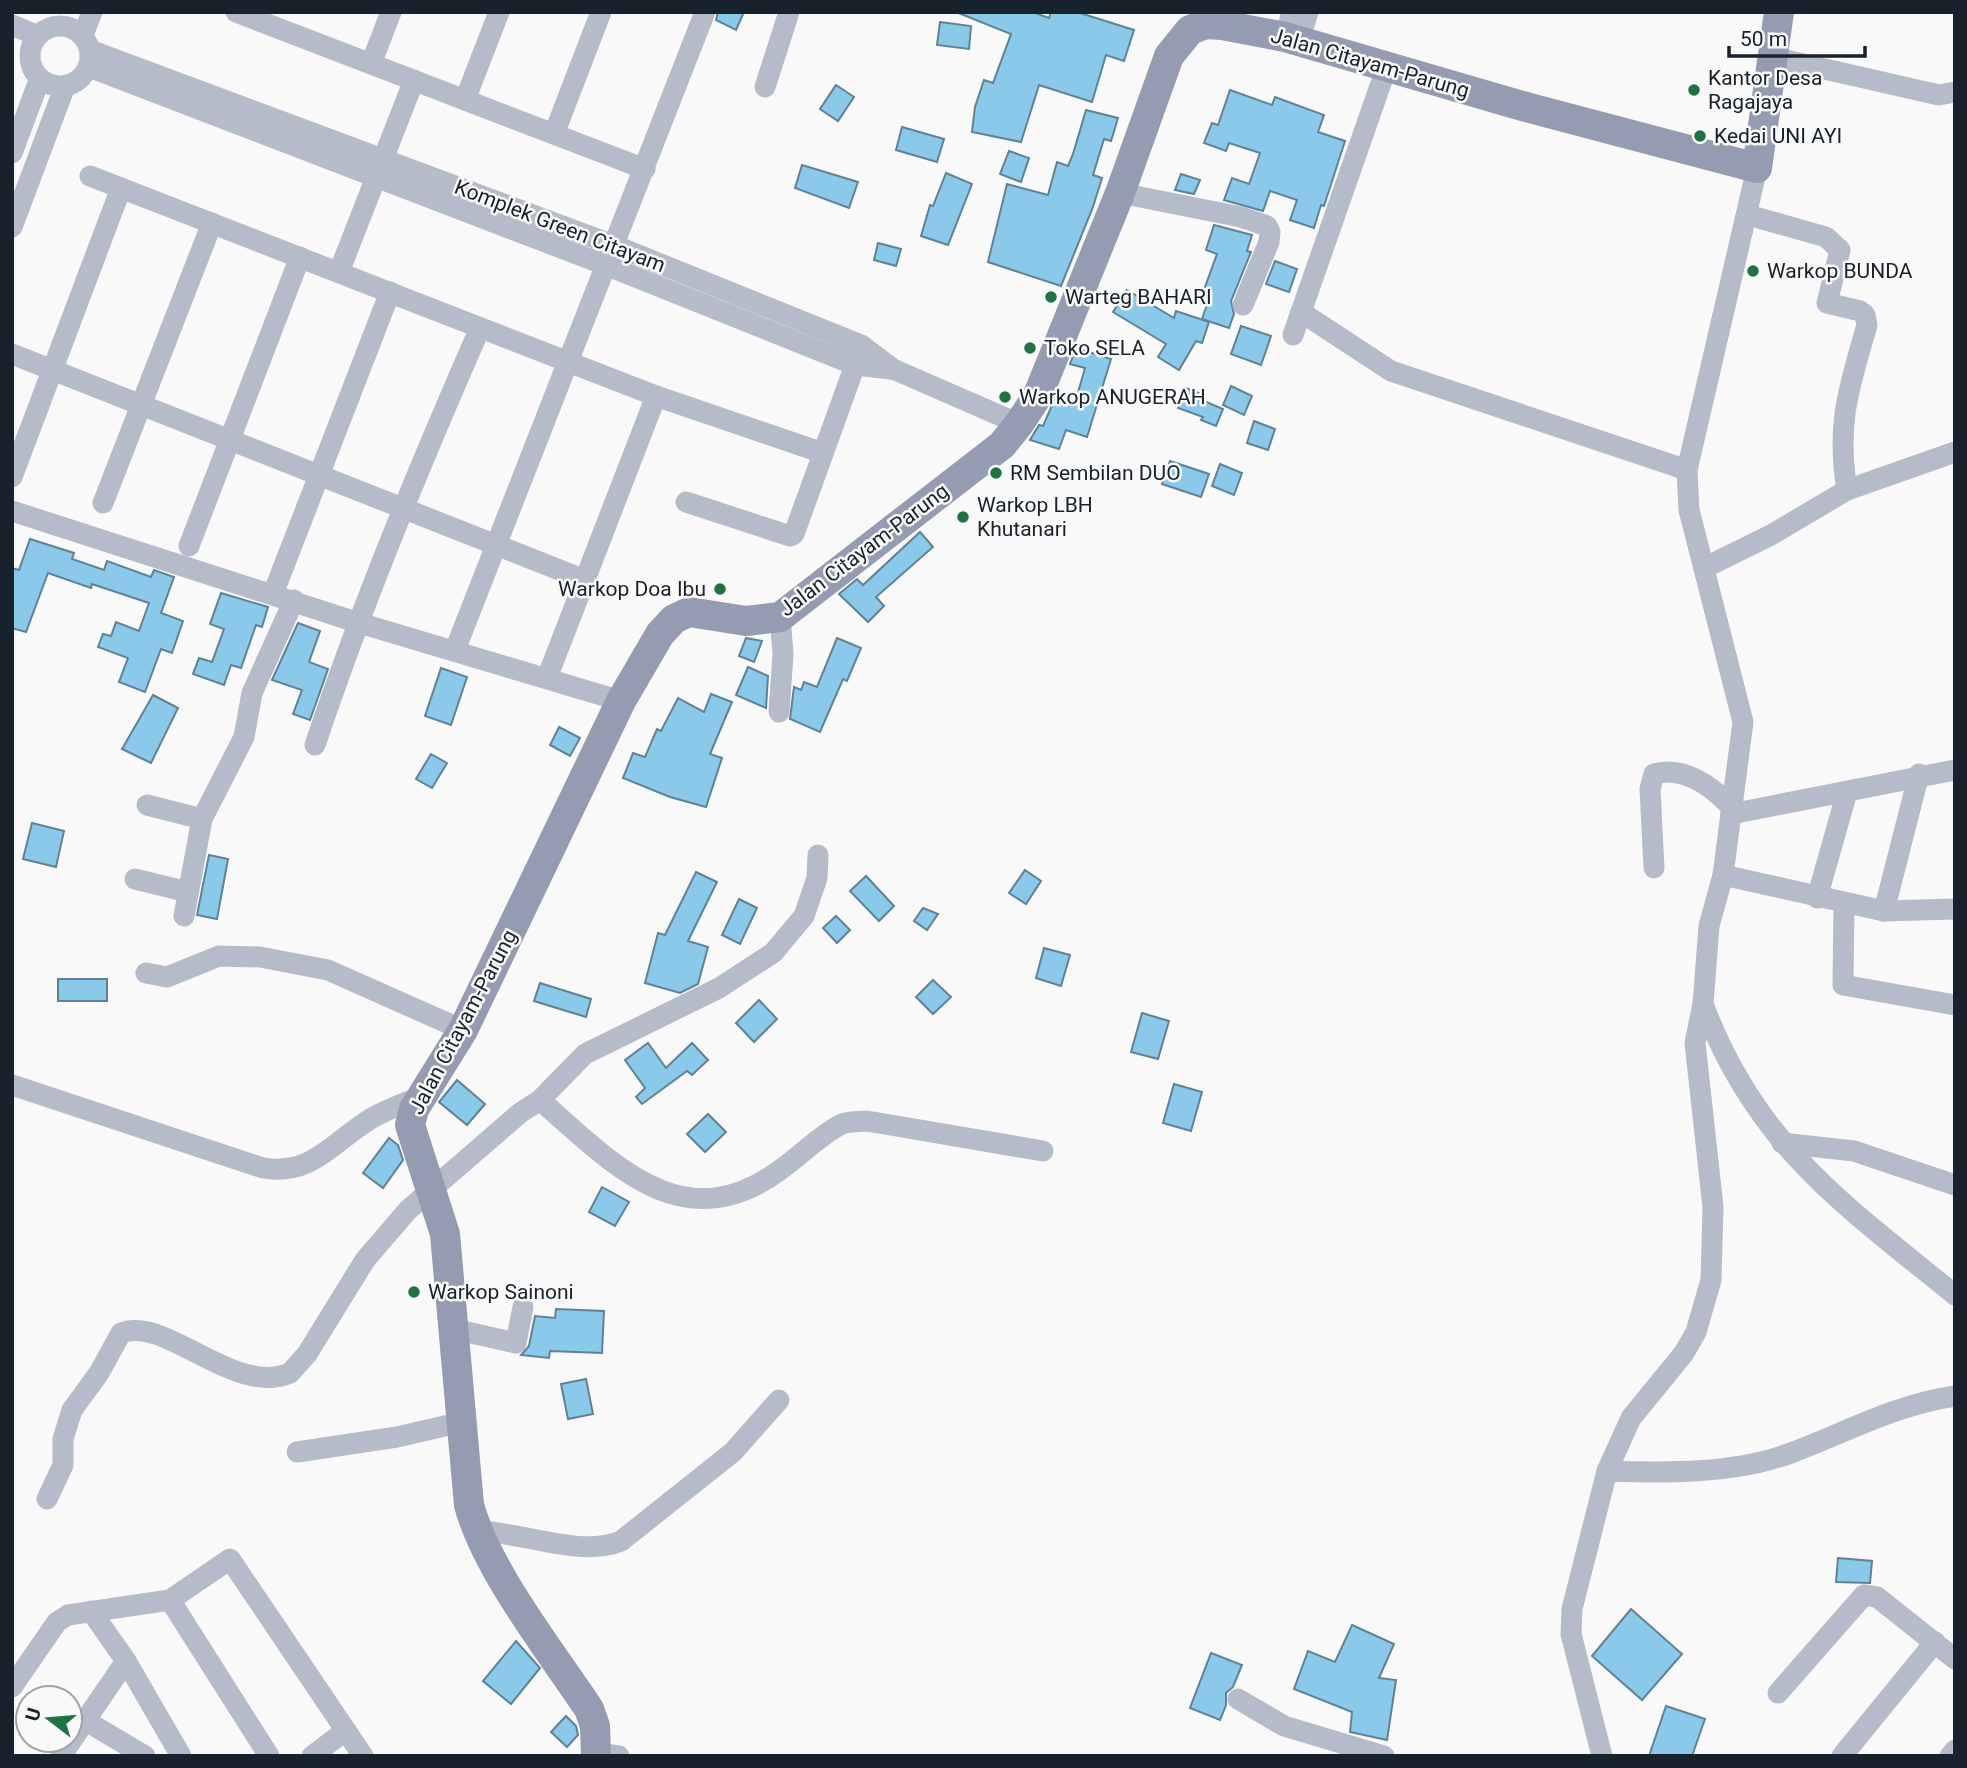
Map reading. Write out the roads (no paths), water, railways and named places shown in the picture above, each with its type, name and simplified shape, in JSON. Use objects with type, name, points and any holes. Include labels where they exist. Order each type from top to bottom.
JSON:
[{"type":"street","points":[[12,25],[27,41],[30,58],[40,78],[52,85],[65,86],[80,80],[92,12]]},
{"type":"street","points":[[236,12],[290,22],[371,64],[645,169]]},
{"type":"street","points":[[371,64],[391,12]]},
{"type":"street","points":[[466,100],[499,12]]},
{"type":"street","points":[[554,134],[601,12]]},
{"type":"street","points":[[455,650],[567,362],[616,246],[705,12]]},
{"type":"street","points":[[765,87],[789,12]]},
{"type":"street","points":[[1292,30],[1308,12]]},
{"type":"street","points":[[1602,1756],[1571,1634],[1572,1609],[1607,1471],[1632,1418],[1684,1353],[1705,1310],[1711,1280],[1713,1208],[1695,1043],[1703,1004],[1707,938],[1723,875],[1728,842],[1727,805],[1743,722],[1689,510],[1687,470],[1748,215],[1779,12]]},
{"type":"street","points":[[27,41],[64,19],[87,51]]},
{"type":"street","name":"Jalan Citayam-Parung","points":[[604,1755],[589,1709],[489,1557],[477,1531],[469,1504],[445,1234],[420,1161],[411,1118],[421,1096],[463,1030],[645,655],[674,619],[689,612],[746,621],[780,617],[1002,445],[1038,395],[1120,193],[1169,56],[1185,21],[1292,30],[1387,66],[1757,168]]},
{"type":"street","name":"Komplek Green Citayam","points":[[87,51],[379,169],[616,246],[861,345],[893,369],[1019,424]]},
{"type":"street","points":[[1772,57],[1939,95],[1955,92]]},
{"type":"street","points":[[1293,335],[1387,66]]},
{"type":"street","points":[[12,153],[40,78]]},
{"type":"street","points":[[339,272],[414,80]]},
{"type":"street","points":[[12,227],[65,86]]},
{"type":"street","points":[[379,169],[608,266],[855,365],[893,369]]},
{"type":"street","points":[[90,176],[656,396],[823,453]]},
{"type":"street","points":[[12,477],[121,188]]},
{"type":"street","points":[[1120,193],[1241,217],[1267,226],[1269,243],[1242,305]]},
{"type":"street","points":[[1748,215],[1826,237],[1835,243],[1840,250],[1827,303],[1860,311],[1865,315],[1867,325],[1846,398],[1841,426],[1841,454],[1847,490]]},
{"type":"street","points":[[103,503],[212,223]]},
{"type":"street","points":[[189,546],[300,257]]},
{"type":"street","points":[[273,594],[390,292]]},
{"type":"street","points":[[1301,312],[1391,371],[1687,470]]},
{"type":"street","points":[[315,745],[356,622],[401,508],[480,328]]},
{"type":"street","points":[[12,354],[585,580]]},
{"type":"street","points":[[686,502],[790,536],[796,530],[855,365]]},
{"type":"street","points":[[547,678],[656,396]]},
{"type":"street","points":[[1704,568],[1771,536],[1847,490],[1955,452]]},
{"type":"street","points":[[12,511],[295,600],[356,622],[621,701]]},
{"type":"street","points":[[184,916],[202,819],[244,737],[252,693],[295,600]]},
{"type":"street","points":[[779,712],[783,654],[780,617]]},
{"type":"street","points":[[1727,805],[1847,792],[1919,774],[1955,770]]},
{"type":"street","points":[[1654,868],[1650,789],[1654,774],[1662,771],[1710,785],[1727,805]]},
{"type":"street","points":[[1884,911],[1919,774]]},
{"type":"street","points":[[1817,898],[1847,792]]},
{"type":"street","points":[[147,805],[202,819]]},
{"type":"street","points":[[420,1161],[520,1113],[540,1100],[585,1054],[719,988],[773,953],[804,916],[817,878],[818,855]]},
{"type":"street","points":[[1723,875],[1884,911],[1955,909]]},
{"type":"street","points":[[135,879],[188,892]]},
{"type":"street","points":[[1844,904],[1843,985],[1955,1005]]},
{"type":"street","points":[[146,973],[167,977],[219,956],[260,957],[328,970],[463,1030]]},
{"type":"street","points":[[1703,1004],[1717,1041],[1738,1080],[1782,1143],[1836,1199],[1955,1295]]},
{"type":"street","points":[[14,1089],[263,1168],[282,1171],[303,1167],[372,1118],[421,1096]]},
{"type":"street","points":[[540,1100],[601,1154],[640,1181],[672,1195],[706,1201],[738,1194],[778,1172],[842,1124],[867,1121],[1043,1151]]},
{"type":"street","points":[[372,1118],[420,1161]]},
{"type":"street","points":[[1782,1143],[1854,1151],[1955,1185]]},
{"type":"street","points":[[47,1499],[63,1465],[63,1438],[72,1410],[99,1373],[121,1333],[132,1328],[149,1332],[237,1372],[269,1377],[290,1373],[307,1354],[365,1260],[408,1210],[420,1161]]},
{"type":"street","points":[[454,1329],[516,1343],[523,1307]]},
{"type":"street","points":[[1607,1471],[1667,1471],[1748,1465],[1787,1454],[1907,1405],[1955,1396]]},
{"type":"street","points":[[477,1531],[521,1535],[588,1549],[603,1548],[621,1541],[733,1452],[779,1400]]},
{"type":"street","points":[[297,1452],[397,1437],[462,1422]]},
{"type":"street","points":[[12,1687],[57,1622],[68,1615],[170,1600],[226,1559],[234,1561],[363,1756]]},
{"type":"street","points":[[1779,1693],[1864,1595],[1877,1597],[1955,1659]]},
{"type":"street","points":[[170,1600],[269,1756]]},
{"type":"street","points":[[91,1611],[126,1661],[181,1756]]},
{"type":"street","points":[[1842,1756],[1935,1642]]},
{"type":"street","points":[[61,1756],[126,1661]]},
{"type":"street","points":[[1238,1699],[1284,1726],[1384,1756]]},
{"type":"street","points":[[86,1720],[145,1756]]},
{"type":"street","points":[[312,1756],[345,1731]]},
{"type":"street","points":[[1951,1756],[1955,1750]]},
{"type":"place","name":"Kantor Desa Ragajaya","points":[[1694,90]]},
{"type":"place","name":"Kedai UNI AYI","points":[[1700,136]]},
{"type":"place","name":"Warkop BUNDA","points":[[1753,271]]},
{"type":"place","name":"Warteg BAHARI","points":[[1051,297]]},
{"type":"place","name":"Toko SELA","points":[[1030,348]]},
{"type":"place","name":"Warkop ANUGERAH","points":[[1005,397]]},
{"type":"place","name":"RM Sembilan DUO","points":[[996,473]]},
{"type":"place","name":"Warkop LBH Khutanari","points":[[963,517]]},
{"type":"place","name":"Warkop Doa Ibu","points":[[720,589]]},
{"type":"place","name":"Warkop Sainoni","points":[[414,1292]]}]
